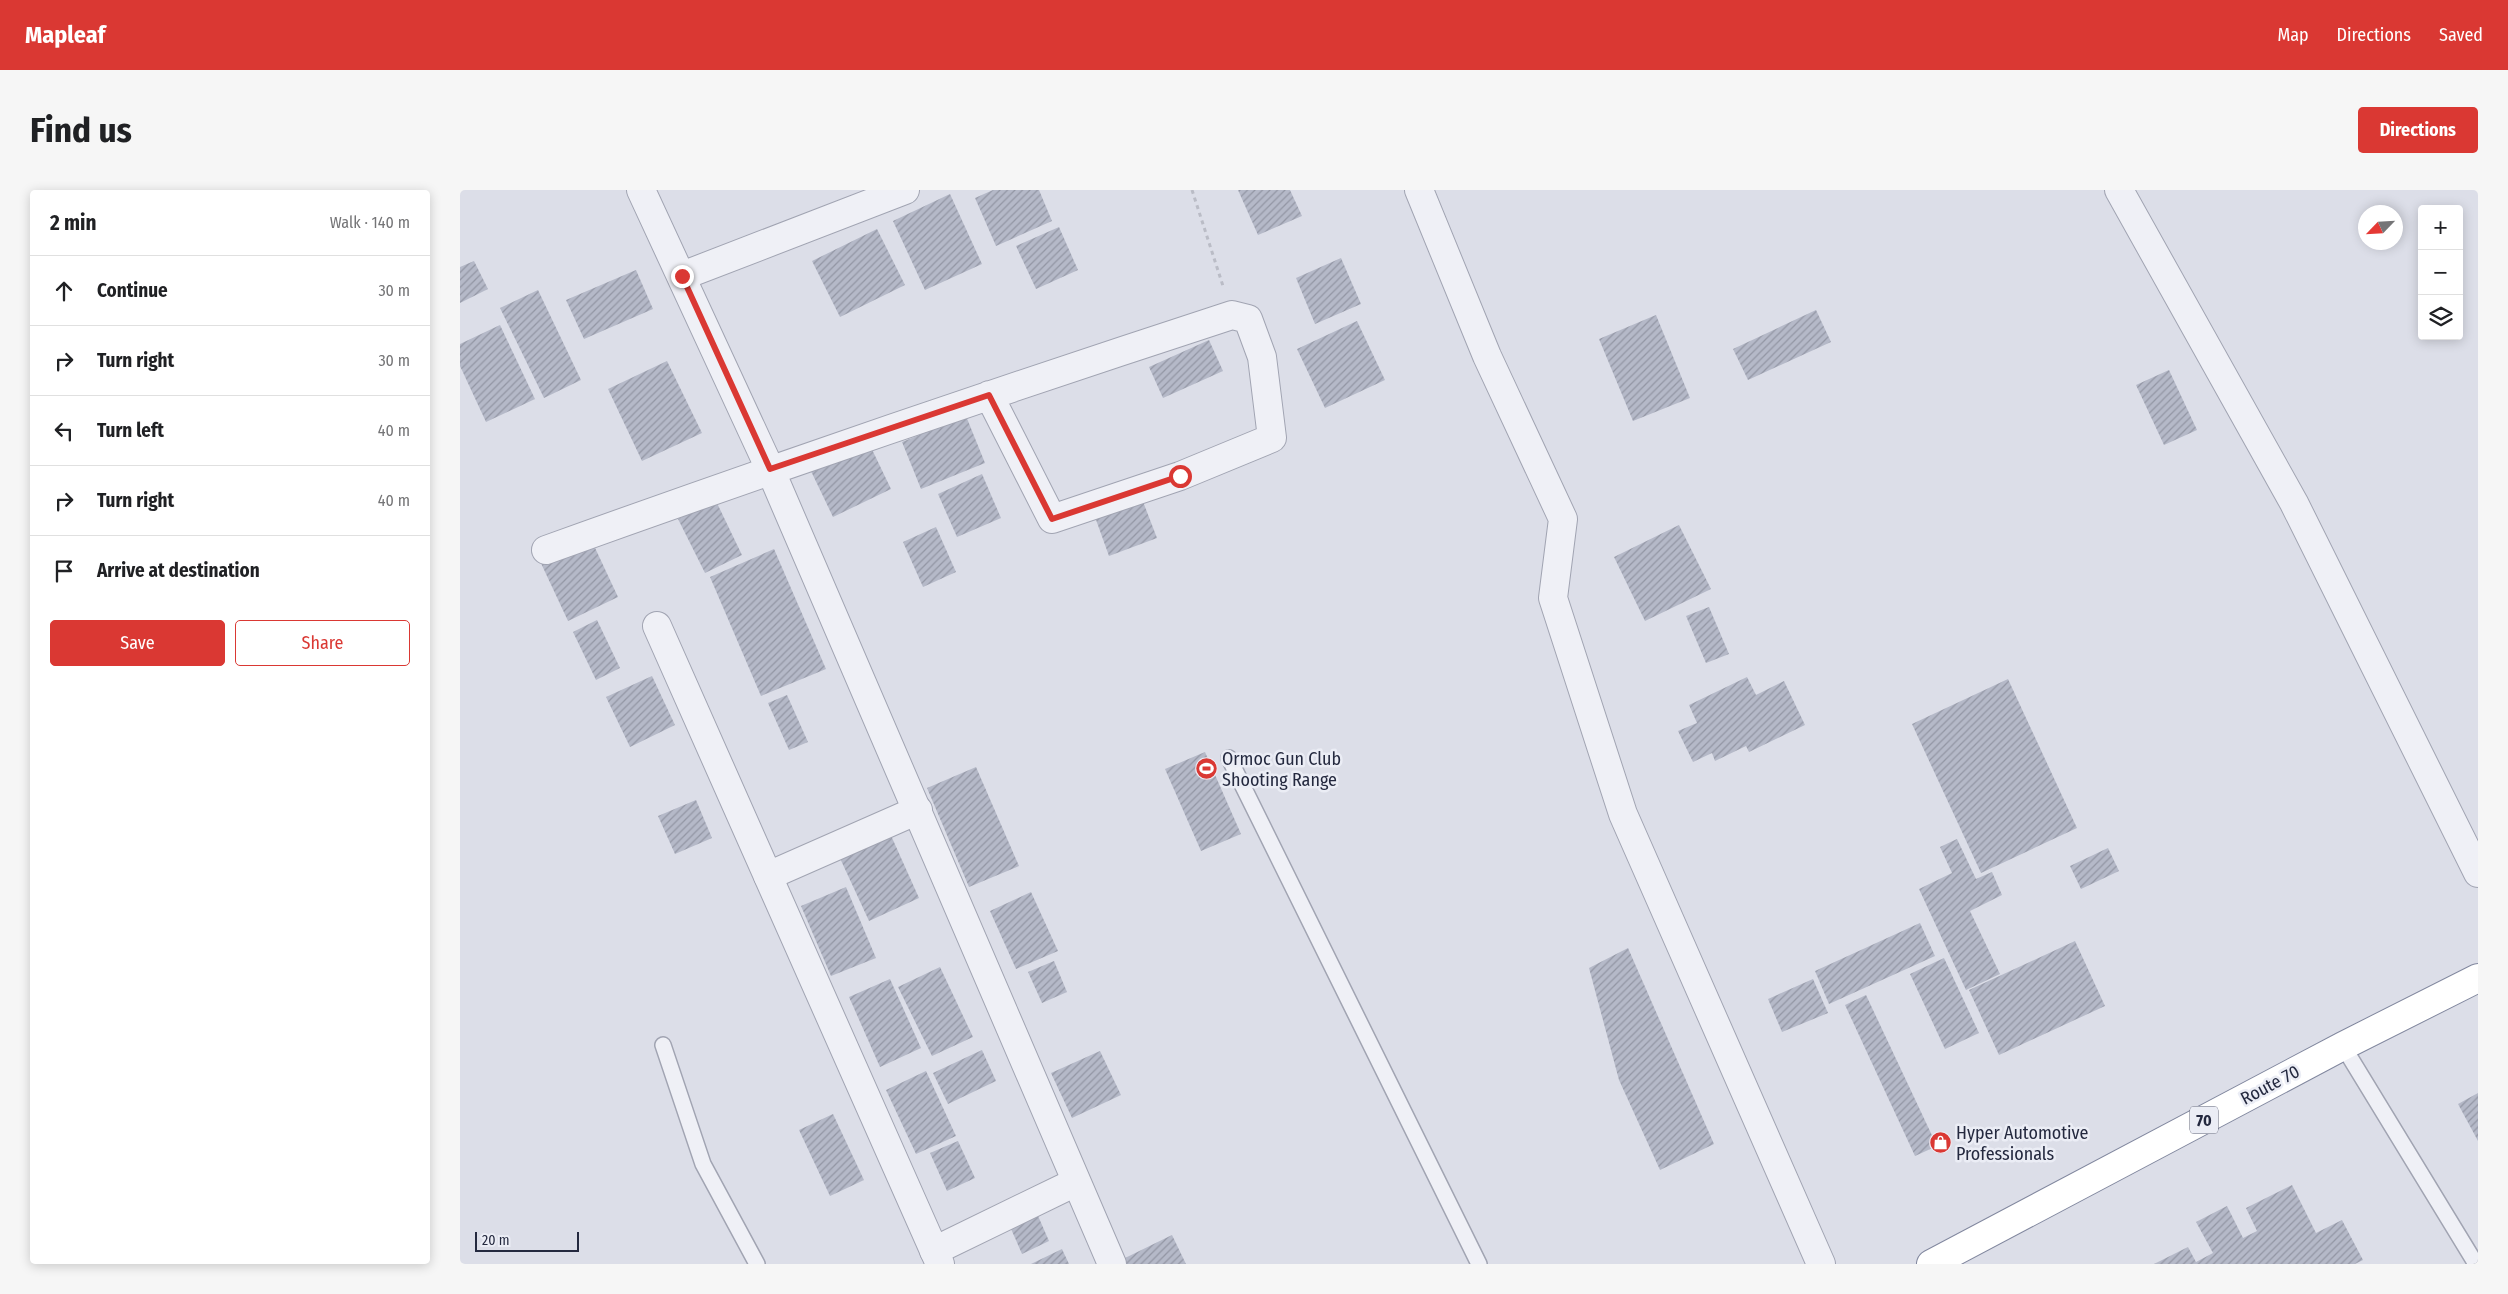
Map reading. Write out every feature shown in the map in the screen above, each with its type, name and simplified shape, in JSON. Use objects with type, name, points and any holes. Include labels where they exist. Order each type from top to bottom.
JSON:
[{"type":"highway","name":"Route 70","points":[[1931,1264],[2343,1046],[2478,978]]},
{"type":"street","points":[[641,190],[770,469],[1112,1264]]},
{"type":"street","points":[[682,276],[905,190]]},
{"type":"street","points":[[1419,190],[1487,356],[1564,519],[1553,598],[1623,814],[1821,1264]]},
{"type":"street","points":[[2120,190],[2294,503],[2478,873]]},
{"type":"street","points":[[546,550],[770,469],[989,395],[1232,315],[1248,319],[1262,357],[1272,438],[1180,476],[1052,519],[989,395]]},
{"type":"street","points":[[657,626],[937,1257],[1076,1182]]},
{"type":"street","points":[[768,876],[918,810]]},
{"type":"lane","points":[[1229,758],[1479,1264]]},
{"type":"lane","points":[[663,1045],[703,1164],[757,1264]]},
{"type":"lane","points":[[2343,1046],[2476,1264]]},
{"type":"path","points":[[1192,190],[1232,315]]},
{"type":"building","points":[[993,190],[1039,190],[1052,221],[996,246],[975,198]]},
{"type":"building","points":[[1238,190],[1290,190],[1302,216],[1258,235]]},
{"type":"building","points":[[950,194],[982,264],[925,290],[893,221]]},
{"type":"building","points":[[1059,227],[1078,270],[1036,289],[1016,246]]},
{"type":"building","points":[[877,229],[905,285],[840,317],[812,261]]},
{"type":"building","points":[[1341,258],[1361,304],[1315,324],[1296,278]]},
{"type":"building","points":[[474,261],[488,289],[460,303],[460,267]]},
{"type":"building","points":[[636,270],[653,309],[584,339],[566,300]]},
{"type":"building","points":[[538,290],[581,380],[544,398],[500,308]]},
{"type":"building","points":[[1816,310],[1831,342],[1748,380],[1733,349]]},
{"type":"building","points":[[1656,315],[1690,398],[1633,421],[1599,339]]},
{"type":"building","points":[[1357,321],[1385,380],[1325,408],[1297,349]]},
{"type":"building","points":[[500,325],[535,399],[486,422],[460,366],[460,344]]},
{"type":"building","points":[[1209,340],[1223,371],[1163,398],[1149,367]]},
{"type":"building","points":[[667,361],[702,433],[642,461],[608,389]]},
{"type":"building","points":[[2169,370],[2197,430],[2164,445],[2136,385]]},
{"type":"building","points":[[966,416],[985,463],[921,489],[902,442]]},
{"type":"building","points":[[867,439],[891,489],[833,517],[809,467]]},
{"type":"building","points":[[982,474],[1001,518],[957,537],[938,494]]},
{"type":"building","points":[[1142,499],[1157,538],[1109,556],[1095,517]]},
{"type":"building","points":[[716,501],[742,555],[705,573],[678,519]]},
{"type":"building","points":[[1679,525],[1711,589],[1645,621],[1614,557]]},
{"type":"building","points":[[936,527],[956,572],[923,587],[903,542]]},
{"type":"building","points":[[589,535],[618,597],[568,621],[539,559]]},
{"type":"building","points":[[774,549],[826,669],[761,696],[710,577]]},
{"type":"building","points":[[1709,607],[1729,654],[1706,663],[1686,616]]},
{"type":"building","points":[[597,620],[620,668],[596,680],[573,632]]},
{"type":"building","points":[[652,676],[675,725],[630,747],[606,697]]},
{"type":"building","points":[[1747,677],[1756,695],[1784,681],[1805,725],[1749,752],[1746,746],[1715,761],[1712,753],[1693,762],[1678,731],[1697,723],[1689,705]]},
{"type":"building","points":[[2008,679],[2077,828],[1981,873],[1912,724]]},
{"type":"building","points":[[787,695],[808,742],[789,750],[768,703]]},
{"type":"building","points":[[1205,752],[1241,834],[1201,851],[1165,769]]},
{"type":"building","points":[[976,767],[1019,866],[969,887],[927,788]]},
{"type":"building","points":[[696,800],[712,838],[675,854],[658,816]]},
{"type":"building","points":[[889,831],[919,898],[869,921],[838,854]]},
{"type":"building","points":[[1957,839],[1976,879],[1992,872],[2002,895],[1970,911],[2000,974],[1966,990],[1919,889],[1952,873],[1940,847]]},
{"type":"building","points":[[2108,848],[2119,871],[2081,889],[2070,866]]},
{"type":"building","points":[[846,887],[876,958],[831,976],[801,906]]},
{"type":"building","points":[[1031,892],[1058,951],[1016,969],[990,911]]},
{"type":"building","points":[[1920,923],[1935,956],[1829,1004],[1815,971]]},
{"type":"building","points":[[2075,941],[2105,1006],[1999,1055],[1969,990]]},
{"type":"building","points":[[1628,948],[1714,1144],[1660,1170],[1619,1080],[1589,968]]},
{"type":"building","points":[[1944,958],[1979,1033],[1945,1049],[1910,974]]},
{"type":"building","points":[[1054,961],[1067,992],[1042,1003],[1028,972]]},
{"type":"building","points":[[940,967],[973,1037],[932,1056],[898,987]]},
{"type":"building","points":[[890,979],[921,1048],[880,1067],[849,997]]},
{"type":"building","points":[[1813,979],[1828,1013],[1782,1032],[1768,999]]},
{"type":"building","points":[[1866,995],[1937,1146],[1915,1156],[1845,1005]]},
{"type":"building","points":[[982,1050],[996,1081],[948,1104],[933,1073]]},
{"type":"building","points":[[1100,1051],[1121,1095],[1072,1118],[1051,1073]]},
{"type":"building","points":[[926,1071],[956,1136],[916,1154],[886,1090]]},
{"type":"building","points":[[2478,1093],[2478,1141],[2458,1104]]},
{"type":"building","points":[[833,1114],[864,1180],[830,1196],[799,1130]]},
{"type":"building","points":[[958,1141],[975,1178],[947,1191],[930,1153]]},
{"type":"building","points":[[2292,1185],[2316,1233],[2342,1220],[2363,1260],[2355,1264],[2154,1264],[2188,1247],[2196,1262],[2213,1253],[2196,1222],[2227,1206],[2243,1238],[2257,1231],[2246,1208]]},
{"type":"building","points":[[1035,1209],[1049,1241],[1022,1254],[1008,1222]]},
{"type":"building","points":[[1172,1235],[1186,1264],[1125,1264],[1123,1259]]},
{"type":"building","points":[[1062,1249],[1069,1264],[1031,1264]]},
{"type":"place","name":"Ormoc Gun Club Shooting Range","points":[[1206,769]]},
{"type":"place","name":"Hyper Automotive Professionals","points":[[1940,1143]]},
{"type":"route","points":[[682,276],[770,469],[989,395],[1052,519],[1180,476]]}]
